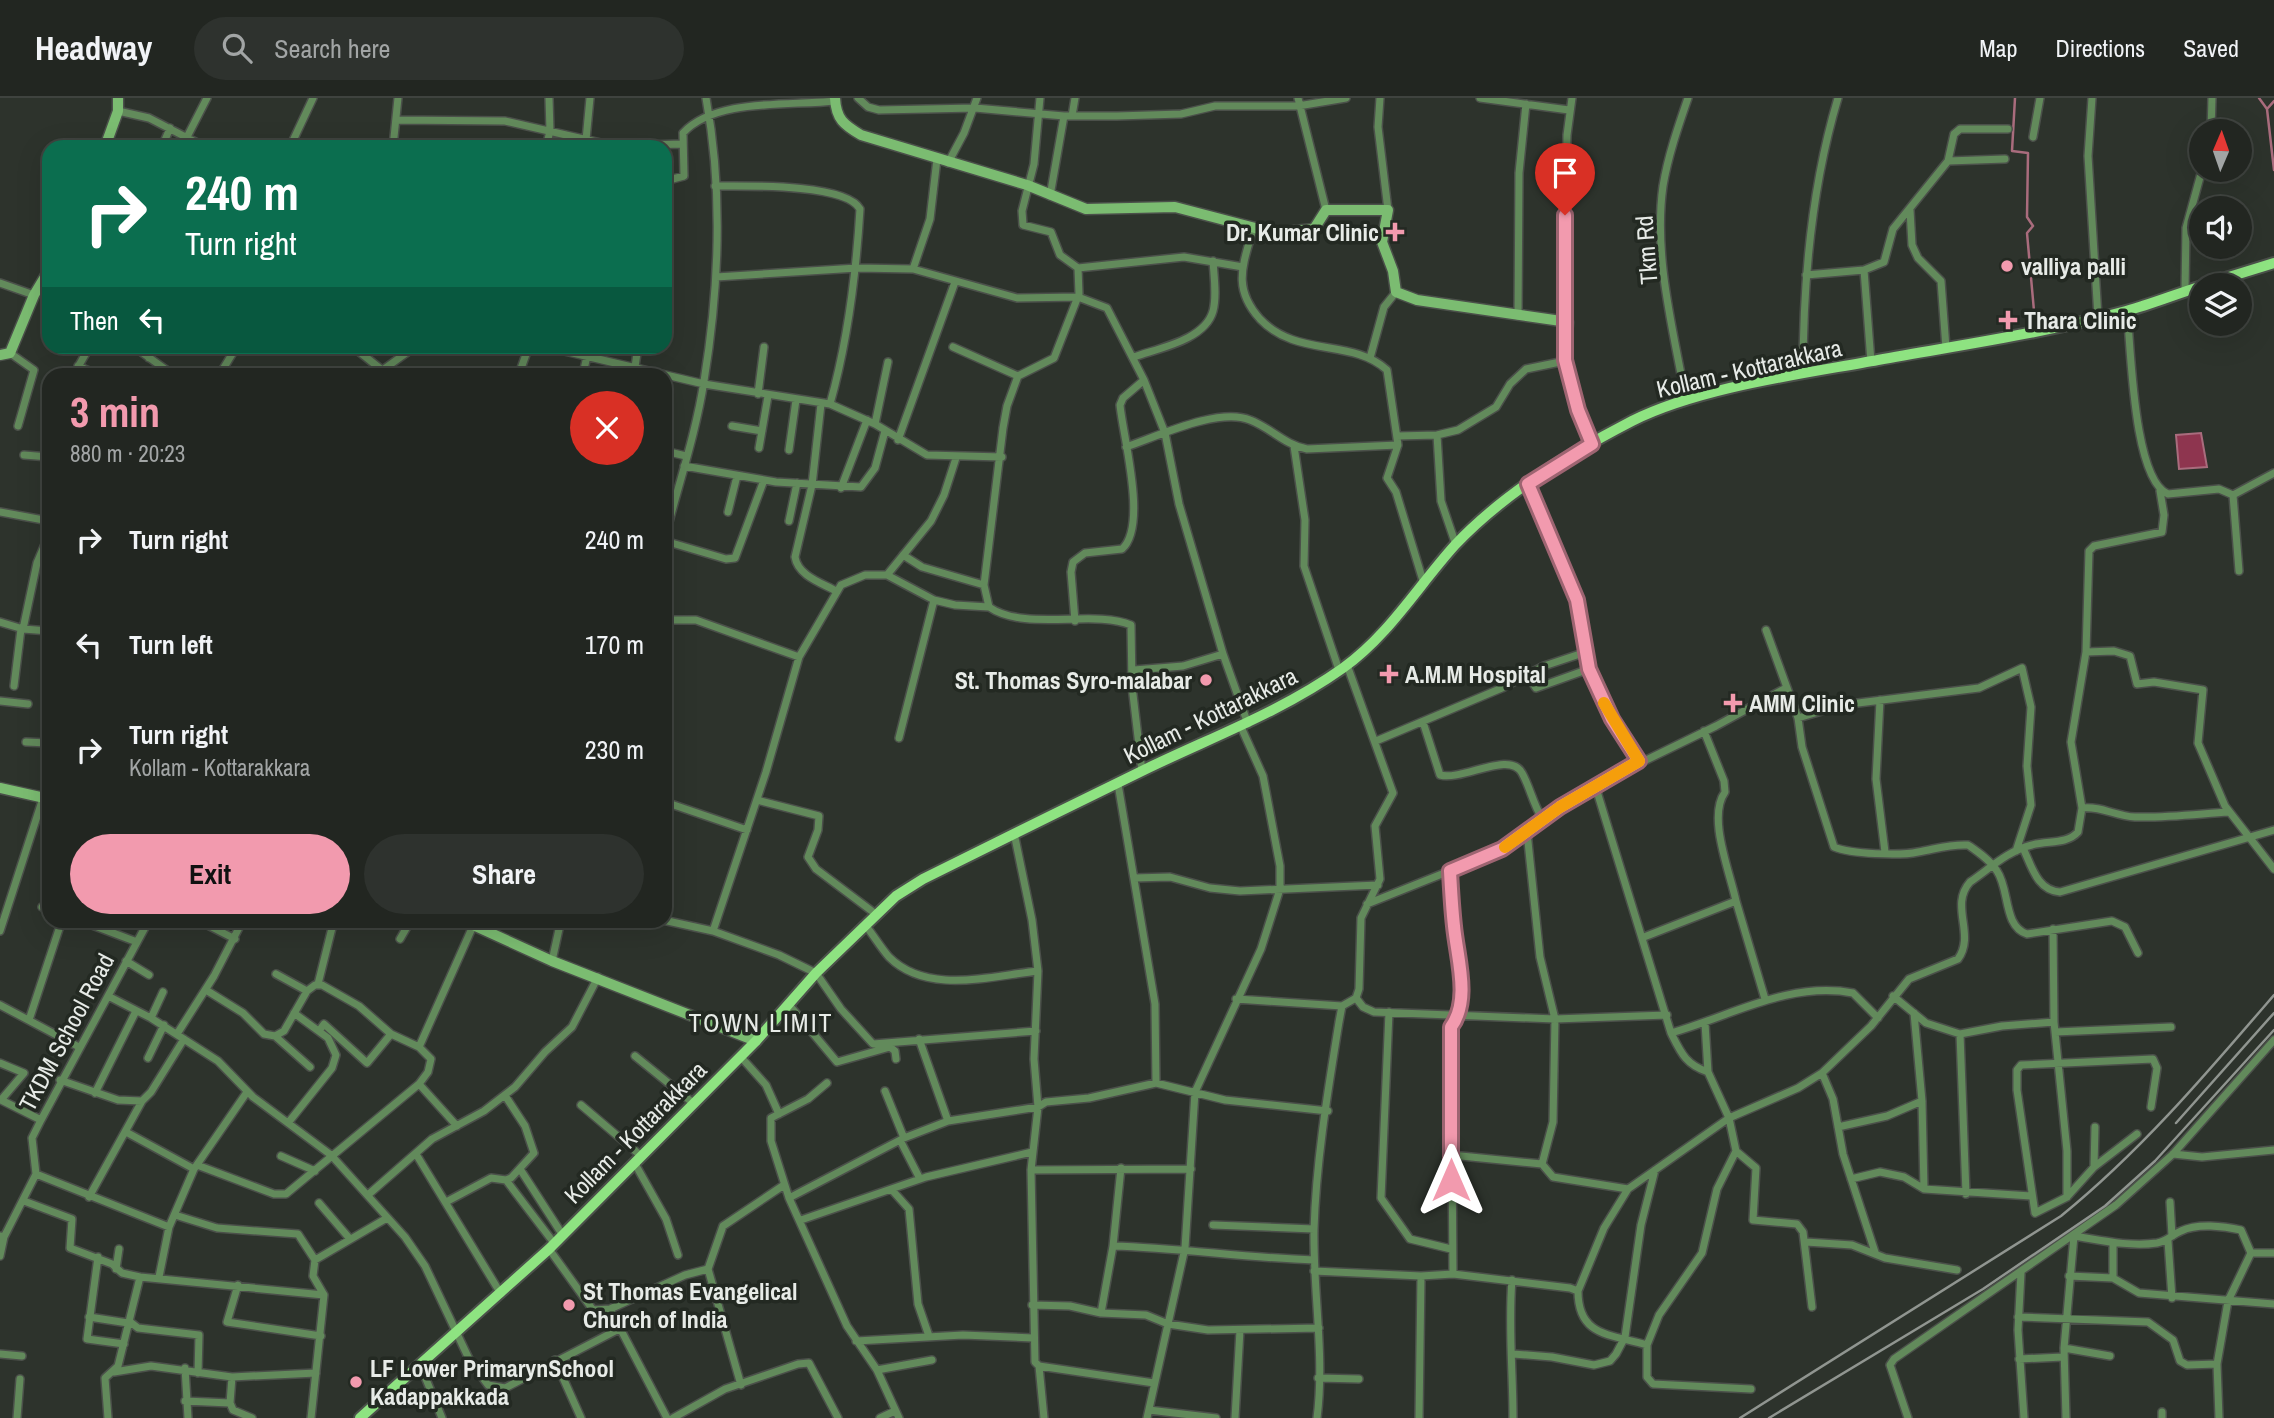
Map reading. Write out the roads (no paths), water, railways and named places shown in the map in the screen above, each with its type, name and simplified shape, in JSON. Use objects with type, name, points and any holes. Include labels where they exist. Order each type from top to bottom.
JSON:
[{"type":"main road","name":"Kollam - Kottarakkara","points":[[2243,273],[2274,263]]},
{"type":"main road","name":"Kollam - Kottarakkara","points":[[360,1418],[421,1367],[555,1242],[790,1006],[816,973],[909,887],[1142,771],[1245,726],[1343,668],[1385,631],[1456,545],[1494,509],[1592,444],[1658,409],[1686,401],[1803,374],[2127,311],[2189,290]]},
{"type":"street","points":[[108,140],[118,111],[118,98]]},
{"type":"street","points":[[187,137],[207,98]]},
{"type":"street","points":[[293,140],[313,98]]},
{"type":"street","points":[[394,140],[398,98]]},
{"type":"street","points":[[548,140],[550,98]]},
{"type":"street","points":[[397,120],[505,121],[586,140],[590,98]]},
{"type":"street","points":[[672,512],[704,384],[716,277],[714,148],[706,98]]},
{"type":"street","points":[[858,98],[868,107],[879,110],[975,108],[1068,116],[1181,114],[1215,102],[1298,102],[1346,98]]},
{"type":"street","points":[[948,163],[975,108],[977,98]]},
{"type":"street","points":[[1040,98],[1034,164],[1021,211],[1023,225],[1051,232],[1060,255],[1078,268],[1184,257],[1243,267]]},
{"type":"street","points":[[1050,196],[1068,116],[1075,98]]},
{"type":"street","points":[[1380,98],[1378,127],[1388,210],[1382,242],[1396,292]]},
{"type":"street","points":[[1480,98],[1569,110]]},
{"type":"street","points":[[1572,98],[1569,110],[1565,251],[1565,360],[1578,410],[1592,444]]},
{"type":"street","name":"Tkm Rd","points":[[1686,401],[1660,228],[1663,187],[1688,98]]},
{"type":"street","points":[[1803,374],[1803,305],[1817,174],[1838,98]]},
{"type":"street","points":[[2033,136],[2040,98]]},
{"type":"street","points":[[2092,98],[2088,156],[2098,317]]},
{"type":"street","points":[[2211,119],[2212,98]]},
{"type":"street","points":[[672,179],[684,177],[683,133],[688,126],[708,114],[745,106],[835,99],[836,115],[846,126],[861,135],[1027,186],[1086,209],[1175,207],[1274,233],[1314,229],[1326,210],[1298,102]]},
{"type":"street","points":[[1518,316],[1519,173],[1526,104]]},
{"type":"street","points":[[118,111],[149,118],[192,140]]},
{"type":"street","points":[[165,140],[170,128]]},
{"type":"street","points":[[1807,275],[1864,270],[1884,262],[1893,229],[1948,161],[1954,134],[1960,129],[2008,129]]},
{"type":"street","points":[[672,144],[682,144]]},
{"type":"street","points":[[913,269],[930,219],[937,159]]},
{"type":"street","points":[[1948,161],[2006,159]]},
{"type":"street","points":[[2185,291],[2186,228],[2199,182]]},
{"type":"street","points":[[715,186],[770,187],[847,197],[860,209],[857,268],[842,360],[830,404]]},
{"type":"street","points":[[1326,210],[1388,210]]},
{"type":"street","points":[[1910,210],[1912,245],[1918,257],[1937,274],[1944,291],[1946,348]]},
{"type":"street","points":[[1254,229],[1243,267],[1243,294],[1247,302],[1282,336],[1298,343],[1370,358],[1381,365],[1391,377],[1398,445],[1387,478],[1396,492],[1424,584]]},
{"type":"street","points":[[1134,356],[1189,336],[1207,322],[1214,307],[1213,261]]},
{"type":"street","points":[[716,277],[857,268],[913,269],[1017,299],[1078,297],[1107,308],[1112,313],[1134,356],[1165,433],[1179,504],[1245,726],[1263,776],[1280,866],[1280,888],[1272,920],[1195,1092],[1185,1248],[1148,1414],[1216,1418]]},
{"type":"street","points":[[989,607],[984,585],[1007,406],[1018,376],[1054,358],[1078,297],[1078,268]]},
{"type":"street","points":[[1864,270],[1871,362]]},
{"type":"street","points":[[18,426],[34,370],[5,354],[42,282]]},
{"type":"street","points":[[898,440],[955,282]]},
{"type":"street","points":[[0,283],[34,295]]},
{"type":"street","points":[[1396,292],[1416,300],[1567,321]]},
{"type":"street","points":[[1370,358],[1384,307],[1396,292]]},
{"type":"street","points":[[1647,1345],[1595,1331],[1584,1321],[1578,1307],[1578,1291],[1604,1228],[1628,1189],[1729,1118],[1798,1088],[1822,1073],[1850,1049],[1909,979],[1958,959],[1967,942],[1960,905],[1964,888],[2019,849],[2073,838],[2078,832],[2082,808],[2071,742],[2086,652],[2090,548],[2162,531],[2164,514],[2160,491],[2147,464],[2140,431],[2127,311]]},
{"type":"street","points":[[953,346],[1018,376]]},
{"type":"street","points":[[758,394],[764,348]]},
{"type":"street","points":[[82,368],[78,366],[85,354]]},
{"type":"street","points":[[144,354],[158,368]]},
{"type":"street","points":[[149,358],[151,354]]},
{"type":"street","points":[[361,354],[376,368]]},
{"type":"street","points":[[386,368],[405,354]]},
{"type":"street","points":[[578,354],[639,368]]},
{"type":"street","points":[[635,367],[637,354]]},
{"type":"street","points":[[584,368],[587,356]]},
{"type":"street","points":[[1397,436],[1437,435],[1458,430],[1496,407],[1510,384],[1527,369],[1565,360]]},
{"type":"street","points":[[875,424],[888,362]]},
{"type":"street","points":[[672,376],[768,396],[830,404],[875,424],[927,455],[956,458],[1002,457]]},
{"type":"street","points":[[1075,621],[1071,572],[1073,562],[1085,553],[1122,549],[1132,532],[1132,486],[1121,405],[1123,398],[1143,380]]},
{"type":"street","points":[[759,448],[768,396]]},
{"type":"street","points":[[789,450],[796,400]]},
{"type":"street","points":[[821,404],[812,485],[796,547],[796,564],[807,575],[836,591]]},
{"type":"street","points":[[1126,447],[1215,418],[1240,416],[1252,420],[1294,446],[1329,450],[1398,445]]},
{"type":"street","points":[[841,488],[866,420]]},
{"type":"street","points":[[732,426],[762,431]]},
{"type":"street","points":[[684,466],[764,480],[841,488],[861,487],[871,477],[885,431]]},
{"type":"street","points":[[1437,435],[1442,509],[1456,545]]},
{"type":"street","points":[[1236,999],[1342,1006],[1356,998],[1359,989],[1361,918],[1378,885],[1375,826],[1393,793],[1376,741],[1343,668],[1304,566],[1305,520],[1294,446]]},
{"type":"street","points":[[672,452],[686,456]]},
{"type":"street","points":[[24,455],[42,456]]},
{"type":"street","points":[[887,575],[937,509],[956,458]]},
{"type":"street","points":[[2233,495],[2274,473]]},
{"type":"street","points":[[728,512],[737,476]]},
{"type":"street","points":[[672,541],[726,559],[735,558],[764,480]]},
{"type":"street","points":[[789,521],[797,483]]},
{"type":"street","points":[[1528,484],[1577,600],[1589,669],[1612,719],[1639,761]]},
{"type":"street","points":[[2160,491],[2180,494],[2219,489],[2233,495]]},
{"type":"street","points":[[2233,495],[2239,571]]},
{"type":"street","points":[[0,512],[42,520]]},
{"type":"street","points":[[15,686],[22,629],[42,551]]},
{"type":"street","points":[[903,555],[922,567],[984,585]]},
{"type":"street","points":[[713,931],[757,800],[799,657],[805,652],[836,591],[841,585],[865,575],[887,575],[934,600],[955,605],[989,607],[1011,614],[1131,625],[1134,670],[1132,687],[1142,771]]},
{"type":"street","points":[[899,738],[934,600]]},
{"type":"street","points":[[672,620],[696,620],[799,657]]},
{"type":"street","points":[[0,622],[22,629],[42,630]]},
{"type":"street","points":[[1766,630],[1798,718],[1802,747],[1822,805],[1831,844],[1856,852],[1906,854],[1941,845],[1968,845],[1993,866],[2007,895],[2013,926],[2027,934],[2097,922],[2120,923],[2138,953]]},
{"type":"street","points":[[2086,652],[2114,651],[2130,656],[2137,684],[2154,682],[2203,690],[2198,743],[2229,812],[2274,869]]},
{"type":"street","points":[[1376,741],[1544,666],[1586,652]]},
{"type":"street","points":[[1134,670],[1183,666],[1223,654]]},
{"type":"street","points":[[1798,718],[1842,705],[1979,688],[1997,682],[2022,668],[2031,707],[2028,766],[2031,805],[2019,849],[2041,885],[2050,891],[2060,892],[2274,830]]},
{"type":"street","points":[[1528,677],[1536,688],[1589,669]]},
{"type":"street","points":[[1366,904],[1502,849],[1542,818],[1595,785],[1639,761],[1704,732],[1786,688]]},
{"type":"street","points":[[1880,700],[1876,779],[1885,852]]},
{"type":"street","points":[[0,701],[27,704]]},
{"type":"street","points":[[1423,722],[1440,775],[1454,777],[1512,763],[1522,772],[1533,804],[1542,818]]},
{"type":"street","points":[[1704,732],[1724,781],[1725,792],[1719,800],[1717,823],[1736,901],[1765,999]]},
{"type":"street","points":[[26,742],[42,743]]},
{"type":"street","points":[[1118,784],[1155,1004],[1156,1083]]},
{"type":"street","points":[[1595,785],[1644,937],[1671,1033],[1682,1057],[1694,1067],[1708,1072]]},
{"type":"street","points":[[0,789],[42,798]]},
{"type":"street","points":[[757,800],[819,816],[818,830],[808,857],[816,869],[877,915]]},
{"type":"street","points":[[672,804],[747,830]]},
{"type":"street","points":[[2082,808],[2104,808],[2112,814],[2134,817],[2229,812]]},
{"type":"street","points":[[0,932],[42,811]]},
{"type":"street","points":[[1527,832],[1539,957],[1555,1019],[1553,1122],[1542,1164]]},
{"type":"street","points":[[1014,834],[1032,920],[1038,971],[1038,1107],[1031,1170],[1032,1305],[1035,1362],[1039,1366],[1044,1418]]},
{"type":"street","points":[[1450,871],[1454,931],[1461,968],[1459,1016],[1451,1027],[1453,1273]]},
{"type":"street","points":[[1134,878],[1170,877],[1226,890],[1378,885]]},
{"type":"street","points":[[1644,937],[1736,901]]},
{"type":"street","points":[[672,922],[713,931],[779,955],[816,973],[841,1009],[873,1044],[1036,1031]]},
{"type":"street","points":[[866,926],[890,957],[915,975],[948,981],[1038,971]]},
{"type":"street","points":[[29,1020],[59,928]]},
{"type":"street","points":[[100,928],[137,942]]},
{"type":"street","name":"TKDM School Road","points":[[36,1174],[32,1138],[60,1080],[145,928]]},
{"type":"street","points":[[214,928],[235,939]]},
{"type":"street","points":[[177,1034],[206,990],[240,928]]},
{"type":"street","points":[[275,1036],[284,1031],[307,991],[318,984],[332,928]]},
{"type":"street","points":[[400,939],[406,928]]},
{"type":"street","points":[[419,1047],[472,928]]},
{"type":"street","points":[[490,928],[551,961],[598,977],[756,1041]]},
{"type":"street","points":[[551,961],[559,928]]},
{"type":"street","points":[[2053,929],[2054,1022],[2067,1151],[2067,1197]]},
{"type":"street","points":[[126,961],[149,975]]},
{"type":"street","points":[[276,974],[307,991]]},
{"type":"street","points":[[369,1194],[432,1139],[506,1097],[572,1027],[598,977]]},
{"type":"street","points":[[126,1132],[196,1167],[281,1195],[292,1191],[331,1155],[419,1084],[428,1072],[431,1059],[419,1047],[391,1034],[359,1006],[318,984]]},
{"type":"street","points":[[206,990],[243,1013],[264,1034],[275,1036],[310,1067]]},
{"type":"street","points":[[1671,1033],[1706,1023],[1765,999],[1826,991],[1858,996],[1878,1018]]},
{"type":"street","points":[[151,1018],[163,992]]},
{"type":"street","points":[[108,996],[151,1018],[218,1061],[247,1092],[331,1155],[369,1194],[425,1266],[470,1361],[488,1385],[505,1388],[621,1328]]},
{"type":"street","points":[[1893,996],[1936,1029],[1960,1034],[2002,1026],[2054,1022]]},
{"type":"street","points":[[1356,998],[1368,1010],[1459,1016],[1555,1019],[1667,1015]]},
{"type":"street","points":[[0,1005],[79,1047]]},
{"type":"street","points":[[790,1006],[837,1062],[890,1047],[895,1051],[896,1059]]},
{"type":"street","points":[[1317,1418],[1319,1328],[1314,1229],[1342,1006]]},
{"type":"street","points":[[95,1093],[136,1011]]},
{"type":"street","points":[[1389,1012],[1381,1198],[1410,1239],[1451,1249]]},
{"type":"street","points":[[288,1123],[335,1060],[333,1046],[319,1031],[295,1013]]},
{"type":"street","points":[[1914,1013],[1922,1101],[1924,1189]]},
{"type":"street","points":[[1706,1023],[1708,1072],[1729,1118],[1737,1151],[1755,1168],[1753,1220],[1797,1224],[1806,1242],[1812,1307]]},
{"type":"street","points":[[319,1031],[324,1024],[367,1063],[391,1034]]},
{"type":"street","points":[[148,1058],[164,1026]]},
{"type":"street","points":[[2055,1032],[2172,1027]]},
{"type":"street","points":[[1960,1034],[1966,1194]]},
{"type":"street","points":[[89,1197],[142,1101],[151,1092],[184,1039]]},
{"type":"street","points":[[919,1039],[948,1121]]},
{"type":"street","points":[[1908,1418],[1893,1378],[1890,1365],[1894,1359],[2116,1205],[2173,1154],[2274,1041]]},
{"type":"street","points":[[635,1056],[693,1103]]},
{"type":"street","points":[[740,1056],[766,1085],[779,1114]]},
{"type":"street","points":[[2137,1134],[2094,1167],[2067,1197],[2035,1213],[2024,1118],[2015,1073],[2021,1065],[2153,1059],[2157,1068],[2151,1107]]},
{"type":"street","points":[[0,1063],[24,1073],[1,1100],[41,1120]]},
{"type":"street","points":[[1822,1073],[1833,1099],[1851,1179],[1875,1252]]},
{"type":"street","points":[[60,1080],[129,1102],[142,1101]]},
{"type":"street","points":[[827,1083],[808,1099],[771,1118],[769,1127],[789,1198],[856,1341],[877,1370],[897,1414],[880,1418]]},
{"type":"street","points":[[789,1198],[902,1139],[948,1121],[1038,1107],[1045,1102],[1089,1098],[1156,1083],[1225,1100],[1328,1111]]},
{"type":"street","points":[[419,1084],[457,1126]]},
{"type":"street","points":[[886,1091],[902,1139],[920,1179]]},
{"type":"street","points":[[159,1277],[169,1227],[196,1167],[247,1092]]},
{"type":"street","points":[[506,1097],[525,1126],[534,1148],[530,1160],[506,1180]]},
{"type":"street","points":[[1838,1127],[1887,1116],[1922,1101]]},
{"type":"street","points":[[580,1105],[637,1159],[666,1219],[678,1255]]},
{"type":"street","points":[[2094,1167],[2095,1127]]},
{"type":"street","points":[[2173,1154],[2202,1157],[2274,1150]]},
{"type":"street","points":[[1737,1151],[1717,1189],[1702,1253],[1659,1315],[1647,1345],[1647,1377],[1653,1384],[1751,1388]]},
{"type":"street","points":[[801,1220],[920,1179],[1032,1152]]},
{"type":"street","points":[[416,1154],[501,1294]]},
{"type":"street","points":[[1451,1155],[1542,1164],[1553,1177],[1628,1189]]},
{"type":"street","points":[[281,1156],[316,1171]]},
{"type":"street","points":[[1101,1313],[1113,1246],[1121,1168]]},
{"type":"street","points":[[1031,1170],[1191,1168]]},
{"type":"street","points":[[520,1169],[555,1242],[593,1310],[610,1309],[685,1275],[708,1269]]},
{"type":"street","points":[[1513,1354],[1552,1357],[1594,1365],[1610,1361],[1625,1337],[1641,1225],[1655,1169]]},
{"type":"street","points":[[1851,1179],[1869,1173],[1895,1174],[1924,1189],[1966,1194],[2031,1196]]},
{"type":"street","points":[[0,1256],[2,1236],[24,1201],[36,1174],[169,1227]]},
{"type":"street","points":[[446,1202],[491,1178],[506,1180],[555,1242]]},
{"type":"street","points":[[741,1385],[708,1269],[723,1226],[784,1185]]},
{"type":"street","points":[[892,1190],[909,1209],[918,1304],[929,1336]]},
{"type":"street","points":[[24,1201],[72,1219],[69,1248],[140,1277],[238,1285],[280,1293],[324,1295]]},
{"type":"street","points":[[2170,1202],[2172,1298]]},
{"type":"street","points":[[319,1203],[350,1239]]},
{"type":"street","points":[[175,1215],[217,1228],[298,1234],[316,1260],[313,1276],[324,1295],[311,1418]]},
{"type":"street","points":[[316,1260],[387,1219]]},
{"type":"street","points":[[1213,1225],[1314,1229]]},
{"type":"street","points":[[2074,1236],[2113,1243],[2170,1238],[2183,1229],[2229,1227],[2241,1230],[2252,1253]]},
{"type":"street","points":[[2066,1418],[2063,1357],[2074,1236]]},
{"type":"street","points":[[1806,1242],[1835,1242],[1875,1252],[1885,1258],[1957,1270]]},
{"type":"street","points":[[2113,1243],[2113,1278]]},
{"type":"street","points":[[1113,1246],[1185,1248],[1247,1259],[1314,1260]]},
{"type":"street","points":[[116,1269],[119,1250]]},
{"type":"street","points":[[2252,1253],[2274,1253]]},
{"type":"street","points":[[2218,1418],[2217,1364],[2228,1301],[2252,1253]]},
{"type":"street","points":[[98,1258],[87,1339],[124,1344]]},
{"type":"street","points":[[1314,1270],[1421,1276],[1453,1273],[1578,1291]]},
{"type":"street","points":[[2021,1273],[2018,1317],[2024,1418]]},
{"type":"street","points":[[1419,1418],[1421,1276]]},
{"type":"street","points":[[2069,1276],[2113,1278],[2129,1290],[2172,1298],[2274,1304]]},
{"type":"street","points":[[114,1372],[124,1344],[140,1277]]},
{"type":"street","points":[[1512,1280],[1509,1313],[1513,1354],[1513,1418]]},
{"type":"street","points":[[238,1285],[227,1322],[321,1336]]},
{"type":"street","points":[[1032,1305],[1146,1315],[1168,1324],[1208,1330],[1319,1328]]},
{"type":"street","points":[[610,1309],[667,1418]]},
{"type":"street","points":[[89,1317],[129,1322],[138,1328],[199,1335],[198,1373]]},
{"type":"street","points":[[2018,1317],[2148,1322],[2174,1340],[2180,1361],[2187,1365],[2217,1364]]},
{"type":"street","points":[[1235,1418],[1240,1330]]},
{"type":"street","points":[[856,1341],[929,1336],[1033,1338]]},
{"type":"street","points":[[2064,1348],[2110,1356]]},
{"type":"street","points":[[0,1354],[22,1356]]},
{"type":"street","points":[[2019,1359],[2063,1357]]},
{"type":"street","points":[[555,1360],[581,1418]]},
{"type":"street","points":[[877,1370],[932,1360]]},
{"type":"street","points":[[673,1418],[725,1389],[809,1363],[838,1418]]},
{"type":"street","points":[[108,1418],[105,1378],[114,1372],[151,1366],[185,1368],[198,1373],[232,1377],[316,1373]]},
{"type":"street","points":[[1039,1366],[1154,1383]]},
{"type":"street","points":[[421,1367],[442,1418]]},
{"type":"street","points":[[185,1368],[188,1418]]},
{"type":"street","points":[[232,1377],[230,1403],[233,1409],[252,1418]]},
{"type":"street","points":[[1318,1378],[1359,1378]]},
{"type":"street","points":[[17,1418],[20,1379]]},
{"type":"street","points":[[185,1401],[230,1403]]},
{"type":"waterway","points":[[2015,98],[2012,151],[2028,153],[2027,217],[2033,226],[2027,233],[2035,322]]},
{"type":"waterway","points":[[2259,98],[2267,109]]},
{"type":"waterway","points":[[2274,101],[2267,109],[2274,170]]},
{"type":"railway","points":[[1740,1418],[2061,1216],[2146,1138],[2274,995]]},
{"type":"railway","points":[[2176,1123],[2274,1013]]},
{"type":"railway","points":[[1769,1418],[1983,1289],[2105,1206],[2155,1161],[2274,1030]]},
{"type":"place","name":"Dr. Kumar Clinic","points":[[1395,232]]},
{"type":"place","name":"valliya palli","points":[[2007,266]]},
{"type":"place","name":"Thara Clinic","points":[[2008,320]]},
{"type":"place","name":"A.M.M Hospital","points":[[1389,674]]},
{"type":"place","name":"St. Thomas Syro-malabar","points":[[1206,680]]},
{"type":"place","name":"AMM Clinic","points":[[1733,703]]},
{"type":"place","name":"St Thomas Evangelical Church of India","points":[[569,1305]]},
{"type":"place","name":"LF Lower PrimarynSchool Kadappakkada","points":[[356,1382]]},
{"type":"district","name":"TOWN LIMIT","points":[[761,1022]]}]
